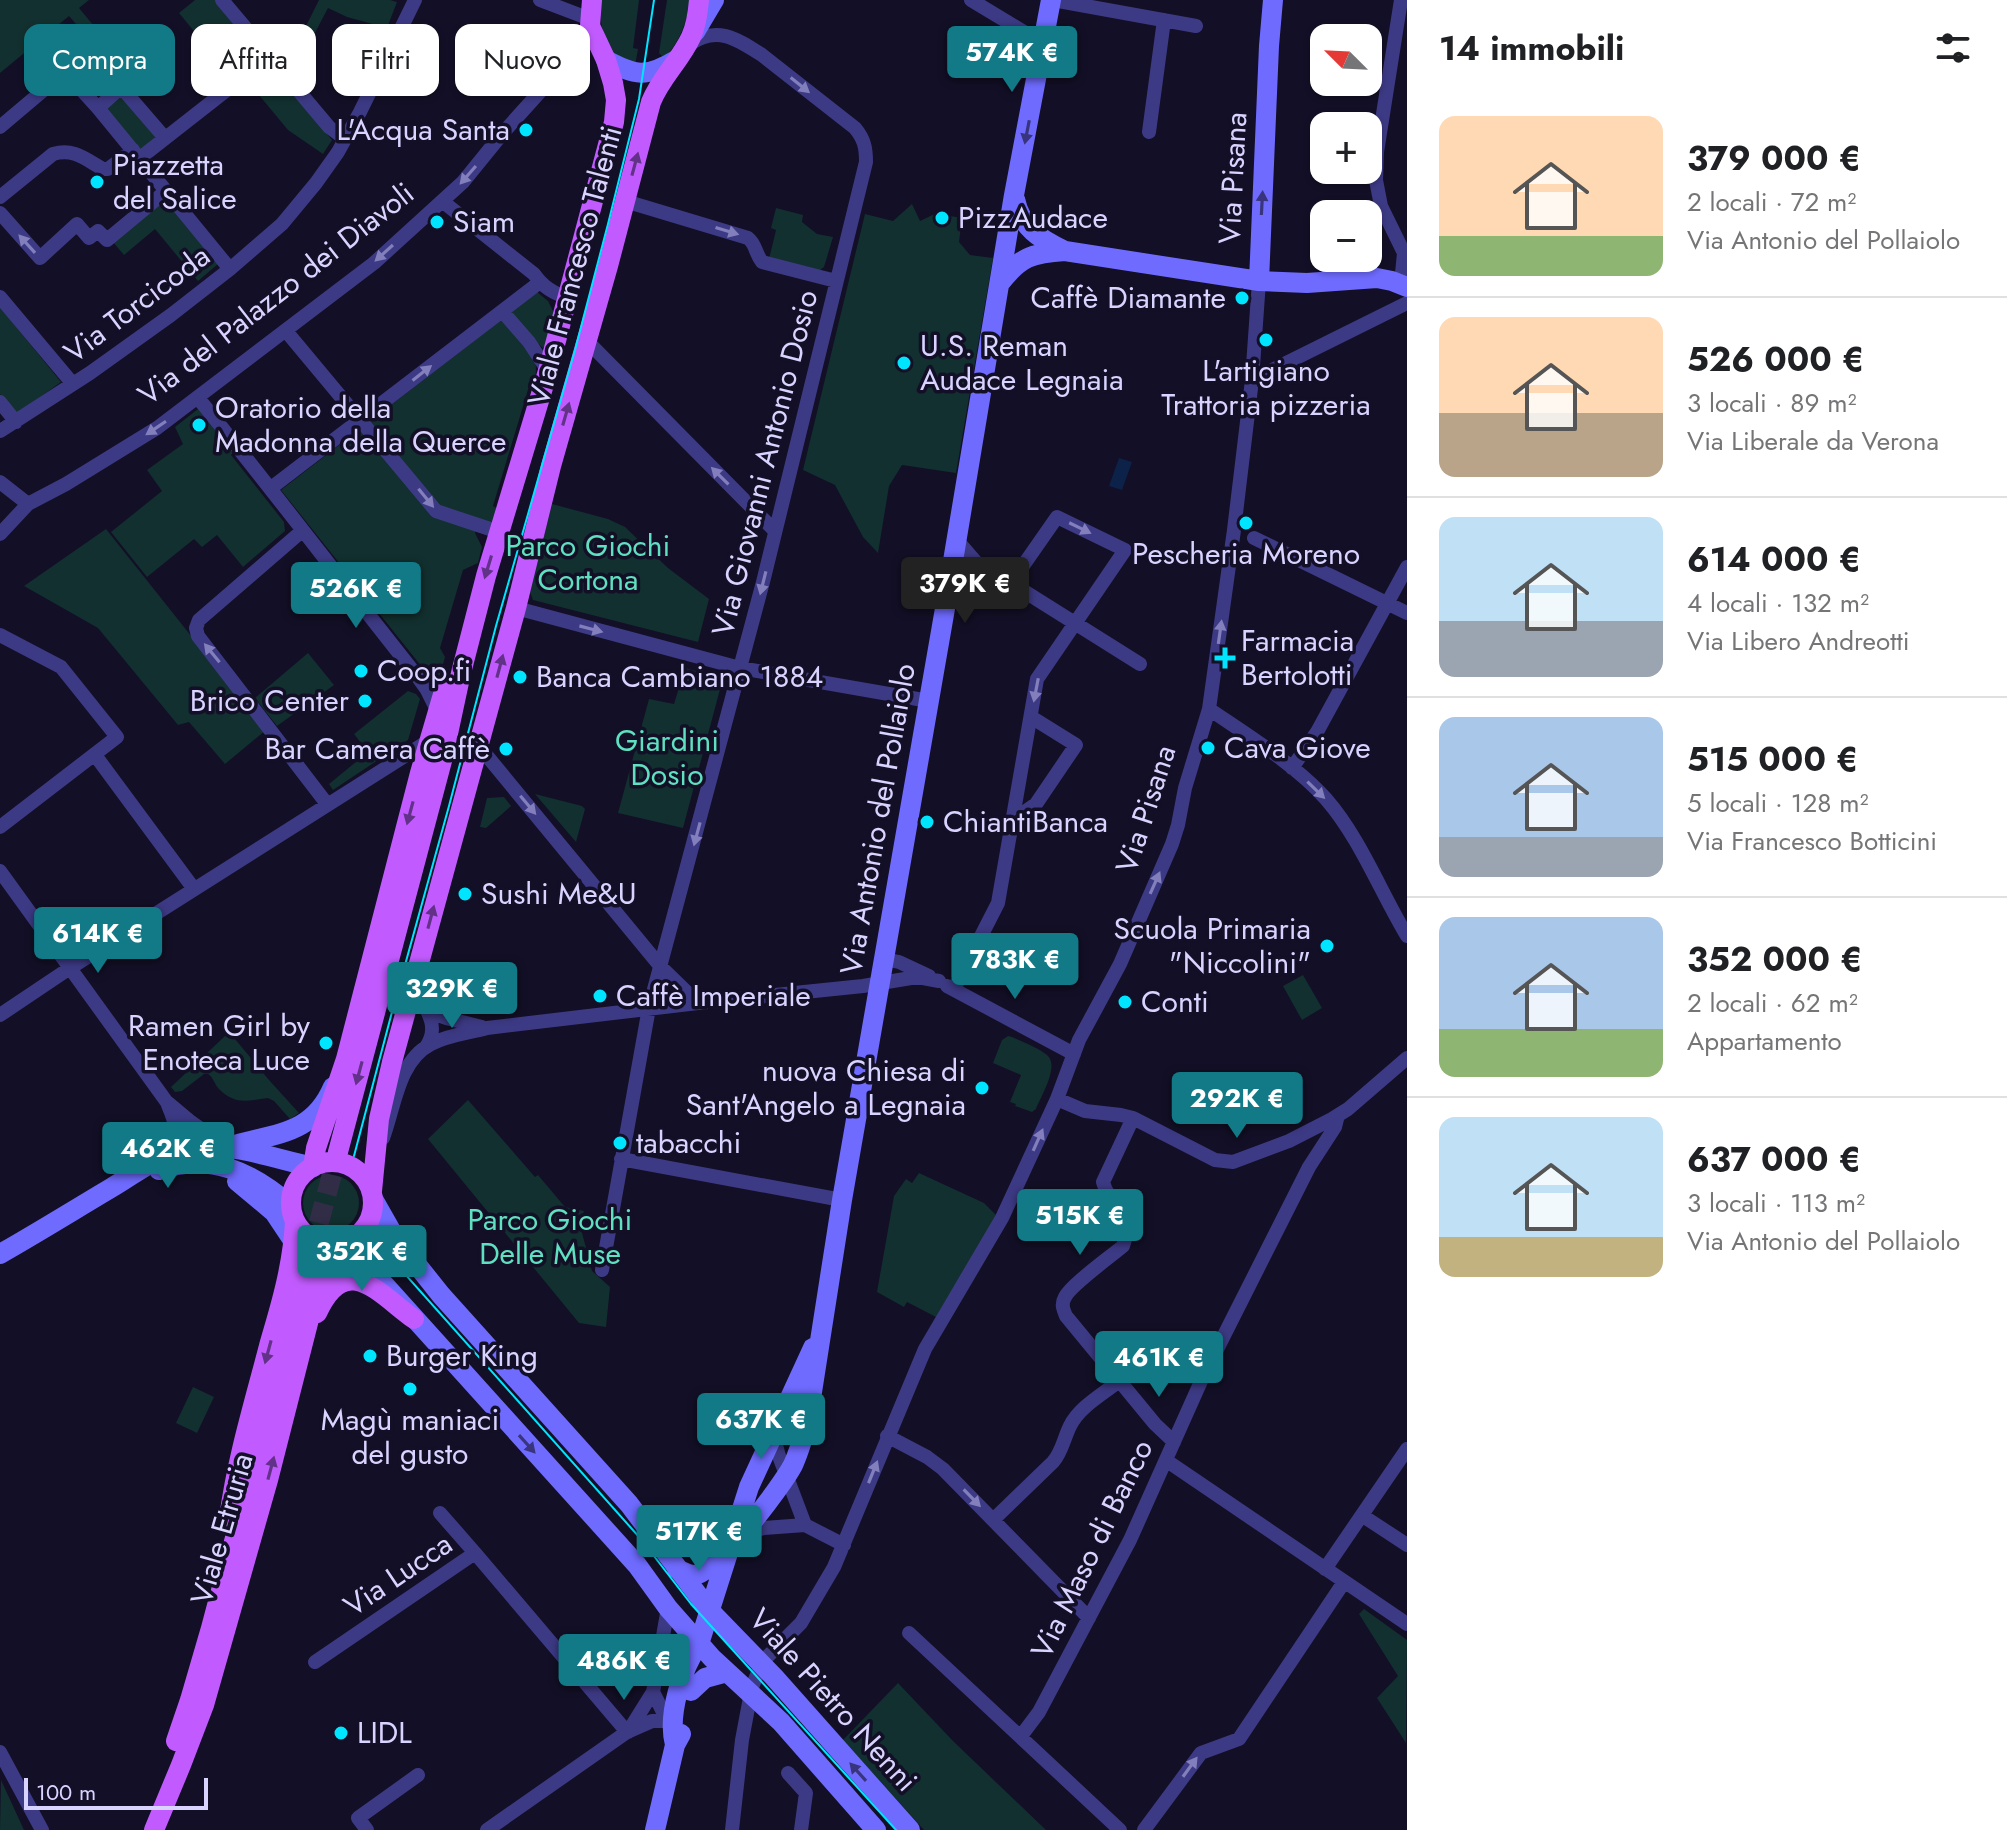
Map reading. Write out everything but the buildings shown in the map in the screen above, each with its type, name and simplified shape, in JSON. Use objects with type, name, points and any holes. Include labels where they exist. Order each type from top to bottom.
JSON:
[{"type":"main road","name":"Viale Francesco Talenti","points":[[373,1195],[384,1097],[516,608],[551,466],[651,102],[661,81],[684,48],[699,0]]},
{"type":"main road","name":"Viale Francesco Talenti","points":[[338,1152],[443,757],[470,634],[548,371],[614,122],[616,100],[591,17]]},
{"type":"main road","name":"Viale Francesco Talenti","points":[[313,1167],[339,1085],[450,670],[470,634]]},
{"type":"main road","points":[[328,1163],[349,1167],[365,1179],[373,1195],[371,1215],[365,1226],[341,1244],[324,1243],[304,1233],[293,1213],[292,1194],[296,1183],[313,1167],[328,1163]]},
{"type":"main road","name":"Viale Etruria","points":[[154,1830],[181,1765],[197,1702],[302,1247],[293,1213]]},
{"type":"main road","name":"Viale Etruria","points":[[140,1830],[172,1751],[197,1702],[268,1480],[319,1280],[326,1263],[341,1244]]},
{"type":"main road","points":[[303,1346],[328,1293],[348,1281],[367,1283],[414,1319]]},
{"type":"street","points":[[222,0],[242,24]]},
{"type":"street","name":"Via Torcicoda","points":[[0,431],[175,312],[282,224],[329,165],[345,139],[415,0]]},
{"type":"street","points":[[540,0],[591,17]]},
{"type":"street","points":[[606,60],[627,71],[644,73],[656,70],[684,48],[714,0]]},
{"type":"street","points":[[971,0],[1044,44]]},
{"type":"street","name":"Via Antonio del Pollaiolo","points":[[735,1542],[787,1476],[807,1424],[842,1200],[1014,195],[1052,0],[1196,26]]},
{"type":"street","name":"Via Pisana","points":[[732,1830],[739,1757],[754,1681],[768,1656],[805,1617],[844,1545],[925,1349],[1002,1218],[1057,1099],[1079,1040],[1120,964],[1178,825],[1185,788],[1209,709],[1252,380],[1273,0]]},
{"type":"street","points":[[1401,0],[1377,152],[1376,180],[1381,206],[1404,253],[1405,292]]},
{"type":"street","name":"Via del Palazzo dei Diavoli","points":[[0,534],[28,504],[157,428],[374,263],[463,182],[583,44],[591,17]]},
{"type":"street","points":[[1149,132],[1164,20]]},
{"type":"street","name":"Via Giovanni Antonio Dosio","points":[[602,1270],[649,1008],[740,668],[866,162],[863,139],[855,128],[747,45],[715,34],[703,36],[684,48]]},
{"type":"street","points":[[98,108],[121,87],[165,138]]},
{"type":"street","points":[[0,127],[37,96]]},
{"type":"street","points":[[87,96],[230,269]]},
{"type":"street","points":[[0,197],[53,154],[63,151],[72,152],[108,169],[165,138],[219,96]]},
{"type":"street","points":[[302,96],[329,127],[345,139]]},
{"type":"street","points":[[0,213],[40,258],[77,224],[89,238],[98,231],[107,240],[166,191]]},
{"type":"street","points":[[1014,195],[1019,214],[1027,227],[1038,237],[1065,251]]},
{"type":"street","points":[[442,201],[540,282],[556,294],[568,297]]},
{"type":"street","points":[[625,201],[748,238],[754,242],[762,262],[836,281]]},
{"type":"street","points":[[1000,283],[1025,258],[1065,251],[1259,281],[1307,283],[1377,278],[1405,292]]},
{"type":"street","points":[[271,488],[540,282]]},
{"type":"street","points":[[1252,380],[1405,292]]},
{"type":"street","points":[[0,297],[73,384]]},
{"type":"street","points":[[502,311],[529,342],[548,371]]},
{"type":"street","points":[[286,331],[436,511],[499,532]]},
{"type":"street","points":[[587,341],[775,531]]},
{"type":"street","points":[[198,398],[417,676],[438,712]]},
{"type":"street","points":[[0,402],[16,422]]},
{"type":"street","points":[[0,482],[28,504]]},
{"type":"street","points":[[954,989],[995,911],[1037,679],[1125,550],[1057,517],[1011,583]]},
{"type":"street","points":[[302,531],[199,620],[196,628],[198,636],[327,804]]},
{"type":"street","points":[[1254,538],[1407,613]]},
{"type":"street","points":[[956,539],[982,569],[1011,583],[1140,664]]},
{"type":"street","points":[[1292,768],[1317,732],[1407,567]]},
{"type":"street","points":[[949,582],[982,569]]},
{"type":"street","points":[[516,608],[740,668],[929,701]]},
{"type":"street","points":[[0,635],[61,667],[117,737],[0,827]]},
{"type":"street","points":[[1209,709],[1318,790],[1340,818],[1407,936]]},
{"type":"street","points":[[1012,821],[1036,804],[1076,745],[1031,717]]},
{"type":"street","points":[[3,1007],[70,968],[430,740]]},
{"type":"street","points":[[478,745],[661,967],[698,1003]]},
{"type":"street","points":[[95,755],[194,889]]},
{"type":"street","points":[[395,762],[409,763],[420,773]]},
{"type":"street","points":[[0,871],[166,1101],[176,1132],[163,1155]]},
{"type":"street","points":[[884,959],[899,962],[939,981],[1074,1054]]},
{"type":"street","points":[[415,975],[418,992],[431,1018],[433,1030],[426,1047]]},
{"type":"street","points":[[376,1156],[406,1069],[413,1058],[438,1041],[487,1028],[649,1008],[879,984],[915,977],[939,981]]},
{"type":"street","points":[[427,1011],[487,1028]]},
{"type":"street","name":"Viale Francesco Talenti","points":[[222,1156],[297,1127],[313,1115],[330,1094],[352,1031]]},
{"type":"street","points":[[1057,1099],[1085,1111],[1133,1118],[1215,1160],[1227,1162],[1289,1141],[1338,1115],[1407,1058]]},
{"type":"street","points":[[166,1101],[191,1122],[302,1247]]},
{"type":"street","name":"Via Maso di Banco","points":[[1021,1736],[1039,1712],[1130,1540],[1309,1161],[1335,1127],[1338,1115]]},
{"type":"street","points":[[1133,1118],[1103,1182],[1125,1228],[1126,1241],[1067,1294],[1062,1306],[1066,1316],[1119,1381],[1174,1442]]},
{"type":"street","name":"Via Maso di Banco","points":[[1309,1161],[1317,1127]]},
{"type":"street","points":[[1289,1141],[1306,1145],[1309,1161]]},
{"type":"street","points":[[0,1254],[163,1155],[193,1147],[222,1156],[313,1167]]},
{"type":"street","points":[[118,1185],[173,1165],[222,1156]]},
{"type":"street","points":[[222,1156],[234,1169],[261,1182],[293,1213]]},
{"type":"street","points":[[621,1159],[842,1200]]},
{"type":"street","name":"Viale Pietro Nenni","points":[[373,1195],[391,1232],[441,1295],[629,1504],[710,1611],[910,1830]]},
{"type":"street","name":"Viale Pietro Nenni","points":[[341,1244],[380,1280],[637,1565],[699,1644],[781,1722],[876,1830]]},
{"type":"street","name":"Via Antonio del Pollaiolo","points":[[672,1732],[678,1741],[685,1723],[686,1686],[699,1656],[699,1644],[735,1542],[749,1487],[804,1369],[823,1319]]},
{"type":"street","points":[[993,1520],[1058,1457],[1076,1416],[1119,1381]]},
{"type":"street","points":[[773,1434],[805,1525]]},
{"type":"street","points":[[887,1436],[939,1465],[1089,1618]]},
{"type":"street","points":[[1325,1569],[1407,1449]]},
{"type":"street","points":[[1167,1461],[1407,1624]]},
{"type":"street","points":[[440,1513],[475,1553]]},
{"type":"street","points":[[1363,1516],[1407,1545]]},
{"type":"street","points":[[677,1569],[690,1574],[701,1573],[750,1531],[764,1528],[805,1525],[844,1545]]},
{"type":"street","name":"Via Lucca","points":[[315,1662],[475,1553],[627,1732]]},
{"type":"street","points":[[1144,1830],[1201,1753],[1239,1739],[1344,1582]]},
{"type":"street","points":[[627,1732],[653,1692],[668,1608]]},
{"type":"street","points":[[909,1633],[1120,1830]]},
{"type":"street","points":[[653,1692],[686,1686],[727,1672]]},
{"type":"street","points":[[653,1692],[672,1732]]},
{"type":"street","points":[[487,1830],[627,1732],[652,1721],[672,1732]]},
{"type":"street","name":"Via Antonio del Pollaiolo","points":[[655,1830],[672,1732]]},
{"type":"street","points":[[0,1752],[41,1829]]},
{"type":"street","points":[[788,1773],[806,1793],[801,1830]]},
{"type":"street","points":[[367,1830],[358,1818],[418,1775]]},
{"type":"green space","points":[[0,0],[89,0],[79,8],[92,24],[76,24],[69,16],[59,24],[24,24],[24,53],[0,73]]},
{"type":"green space","points":[[195,0],[215,0],[235,24],[191,24],[191,28],[179,13]]},
{"type":"green space","points":[[319,0],[397,2],[389,24],[372,24],[328,8],[316,31],[316,24],[307,24]]},
{"type":"green space","points":[[600,0],[639,0],[633,48],[638,49],[634,71],[617,59],[608,46],[601,23]]},
{"type":"green space","points":[[667,0],[690,0],[682,31],[664,58],[659,53]]},
{"type":"green space","points":[[115,96],[125,96],[160,137],[141,153],[102,108]]},
{"type":"green space","points":[[260,96],[295,96],[332,140],[323,154],[288,130]]},
{"type":"green space","points":[[166,196],[218,264],[198,281],[155,229],[124,255],[112,241]]},
{"type":"green space","points":[[912,204],[920,221],[945,209],[944,215],[962,218],[959,242],[970,255],[993,258],[956,473],[902,465],[889,486],[878,553],[863,537],[835,485],[803,470],[865,214],[893,221]]},
{"type":"green space","points":[[776,208],[803,215],[802,222],[817,234],[833,237],[824,267],[820,270],[769,259],[776,230],[771,228]]},
{"type":"green space","points":[[537,292],[548,301],[554,313],[545,346],[543,348],[536,342],[534,384],[530,383],[493,506],[498,509],[493,523],[480,519],[475,533],[482,547],[478,563],[463,570],[440,648],[445,657],[437,686],[281,490]]},
{"type":"green space","points":[[0,307],[61,382],[17,414],[0,394]]},
{"type":"green space","points":[[198,409],[284,522],[285,531],[243,567],[217,535],[202,547],[194,539],[147,577],[111,532],[162,491],[147,470],[183,444],[175,427]]},
{"type":"green space","name":"Parco Giochi Cortona","points":[[552,504],[608,519],[625,527],[668,568],[709,599],[698,642],[533,600],[530,592]]},
{"type":"green space","points":[[106,529],[266,730],[225,764],[189,722],[178,725],[98,628],[24,586]]},
{"type":"green space","points":[[308,653],[334,685],[277,726],[255,698]]},
{"type":"green space","name":"Giardini Dosio","points":[[685,668],[723,678],[683,828],[618,813],[649,699],[674,704]]},
{"type":"green space","points":[[408,691],[420,699],[408,740],[333,790],[329,784],[368,752],[354,734]]},
{"type":"green space","points":[[535,794],[585,809],[576,842]]},
{"type":"green space","points":[[504,797],[511,806],[486,828],[480,827],[487,798]]},
{"type":"green space","points":[[1303,975],[1322,1008],[1302,1020],[1283,986]]},
{"type":"green space","points":[[225,1036],[235,1039],[299,1113],[290,1119],[268,1098],[243,1101],[231,1098],[219,1089],[208,1074],[182,1091],[175,1092],[171,1087]]},
{"type":"green space","points":[[1008,1036],[1039,1050],[1050,1060],[1051,1073],[1032,1112],[1010,1102],[1021,1075],[993,1063],[1002,1040]]},
{"type":"green space","name":"Parco Giochi Delle Muse","points":[[468,1100],[565,1207],[584,1211],[580,1225],[592,1271],[610,1287],[606,1327],[579,1323],[428,1139]]},
{"type":"green space","points":[[919,1173],[984,1203],[997,1216],[936,1317],[907,1302],[904,1307],[877,1292],[894,1196],[906,1179],[912,1183]]},
{"type":"green space","points":[[331,1175],[351,1183],[359,1203],[351,1223],[331,1231],[311,1223],[303,1203],[311,1183]]},
{"type":"green space","points":[[193,1387],[214,1397],[197,1433],[176,1423]]},
{"type":"green space","points":[[1364,1609],[1407,1640],[1406,1743],[1377,1698],[1398,1676],[1359,1614]]},
{"type":"green space","points":[[898,1683],[1046,1830],[924,1830],[843,1740]]},
{"type":"green space","points":[[1,1780],[24,1830],[0,1830]]},
{"type":"water","points":[[1119,458],[1132,462],[1122,490],[1109,486]]},
{"type":"tunnel","points":[[311,1252],[338,1152]]},
{"type":"tram line","points":[[354,1156],[608,224],[639,99],[654,0]]},
{"type":"tram line","points":[[372,1237],[640,1538],[691,1604],[896,1830]]},
{"type":"place","name":"L'Acqua Santa","points":[[526,130]]},
{"type":"place","name":"Piazzetta del Salice","points":[[97,182]]},
{"type":"place","name":"PizzAudace","points":[[942,218]]},
{"type":"place","name":"Siam","points":[[437,222]]},
{"type":"place","name":"Caffè Diamante","points":[[1242,298]]},
{"type":"place","name":"L'artigiano Trattoria pizzeria","points":[[1266,340]]},
{"type":"place","name":"U.S. Reman Audace Legnaia","points":[[904,363]]},
{"type":"place","name":"Oratorio della Madonna della Querce","points":[[199,425]]},
{"type":"place","name":"Pescheria Moreno","points":[[1246,523]]},
{"type":"place","name":"Farmacia Bertolotti","points":[[1225,658]]},
{"type":"place","name":"Coop.fi","points":[[361,671]]},
{"type":"place","name":"Banca Cambiano 1884","points":[[520,677]]},
{"type":"place","name":"Brico Center","points":[[365,701]]},
{"type":"place","name":"Cava Giove","points":[[1208,748]]},
{"type":"place","name":"Bar Camera Caffè","points":[[506,749]]},
{"type":"place","name":"ChiantiBanca","points":[[927,822]]},
{"type":"place","name":"Sushi Me&U","points":[[465,894]]},
{"type":"place","name":"Scuola Primaria \"Niccolini\"","points":[[1327,946]]},
{"type":"place","name":"Caffè Imperiale","points":[[600,996]]},
{"type":"place","name":"Conti","points":[[1125,1002]]},
{"type":"place","name":"Ramen Girl by Enoteca Luce","points":[[326,1043]]},
{"type":"place","name":"nuova Chiesa di Sant'Angelo a Legnaia","points":[[982,1088]]},
{"type":"place","name":"tabacchi","points":[[620,1143]]},
{"type":"place","name":"Burger King","points":[[370,1356]]},
{"type":"place","name":"Magù maniaci del gusto","points":[[410,1389]]},
{"type":"place","name":"LIDL","points":[[341,1733]]}]
